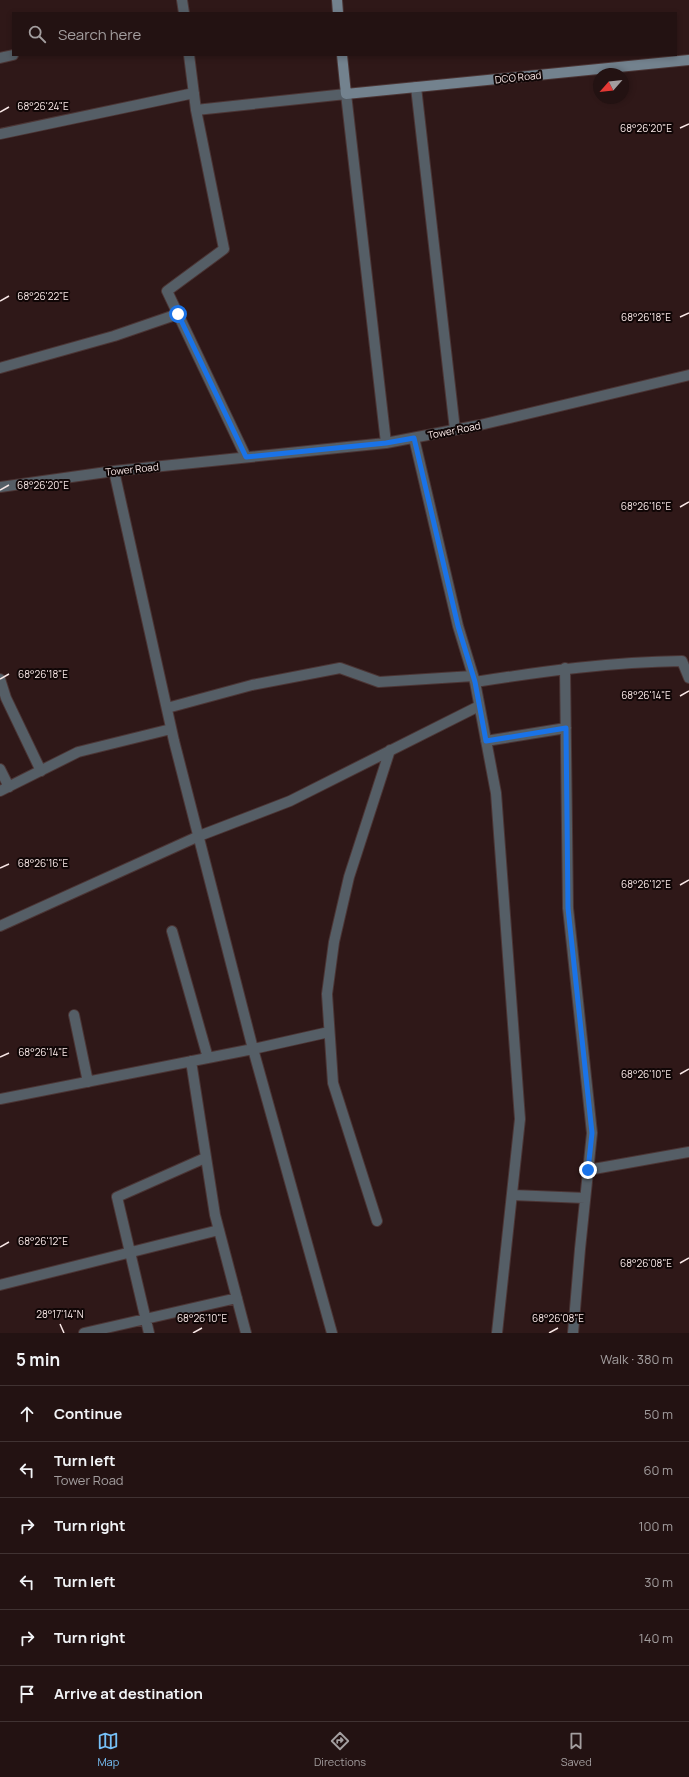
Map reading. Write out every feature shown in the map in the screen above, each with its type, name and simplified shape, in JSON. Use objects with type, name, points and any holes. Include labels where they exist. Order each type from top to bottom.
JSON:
[{"type":"street","points":[[182,0],[184,12]]},
{"type":"street","points":[[337,0],[338,12]]},
{"type":"street","points":[[0,58],[12,55]]},
{"type":"street","points":[[189,56],[196,110],[224,249],[167,291],[246,457]]},
{"type":"street","points":[[342,56],[386,443]]},
{"type":"street","name":"DCO Road","points":[[346,94],[689,60]]},
{"type":"street","points":[[416,87],[455,430]]},
{"type":"street","points":[[0,134],[194,93]]},
{"type":"street","points":[[196,110],[346,94]]},
{"type":"street","points":[[0,368],[114,336],[178,314]]},
{"type":"street","name":"Tower Road","points":[[0,487],[114,471],[386,443],[455,430],[689,375]]},
{"type":"street","points":[[414,438],[458,626],[474,679],[496,793],[520,1119],[497,1333]]},
{"type":"street","points":[[114,471],[167,708],[199,836],[253,1049],[332,1333]]},
{"type":"street","points":[[167,708],[252,685],[340,668],[379,682],[474,679],[565,668],[644,661],[686,660],[689,678]]},
{"type":"street","points":[[565,668],[568,908],[592,1133],[573,1333]]},
{"type":"street","points":[[0,679],[6,698],[41,771]]},
{"type":"street","points":[[0,926],[199,836],[290,801],[479,706]]},
{"type":"street","points":[[486,741],[566,728]]},
{"type":"street","points":[[0,770],[5,789],[78,752],[172,729]]},
{"type":"street","points":[[377,1221],[333,1084],[327,994],[334,942],[349,878],[390,750]]},
{"type":"street","points":[[172,931],[208,1058]]},
{"type":"street","points":[[74,1015],[88,1082]]},
{"type":"street","points":[[0,1099],[253,1049],[329,1032]]},
{"type":"street","points":[[191,1061],[215,1215],[246,1333]]},
{"type":"street","points":[[588,1170],[689,1152]]},
{"type":"street","points":[[149,1333],[117,1197],[205,1158]]},
{"type":"street","points":[[512,1195],[585,1198]]},
{"type":"street","points":[[0,1285],[219,1230]]},
{"type":"street","points":[[84,1333],[237,1298]]},
{"type":"route","points":[[178,314],[246,457],[386,443],[414,438],[458,626],[475,682],[486,741],[566,728],[568,908],[582,1027],[592,1133],[588,1170]]}]
